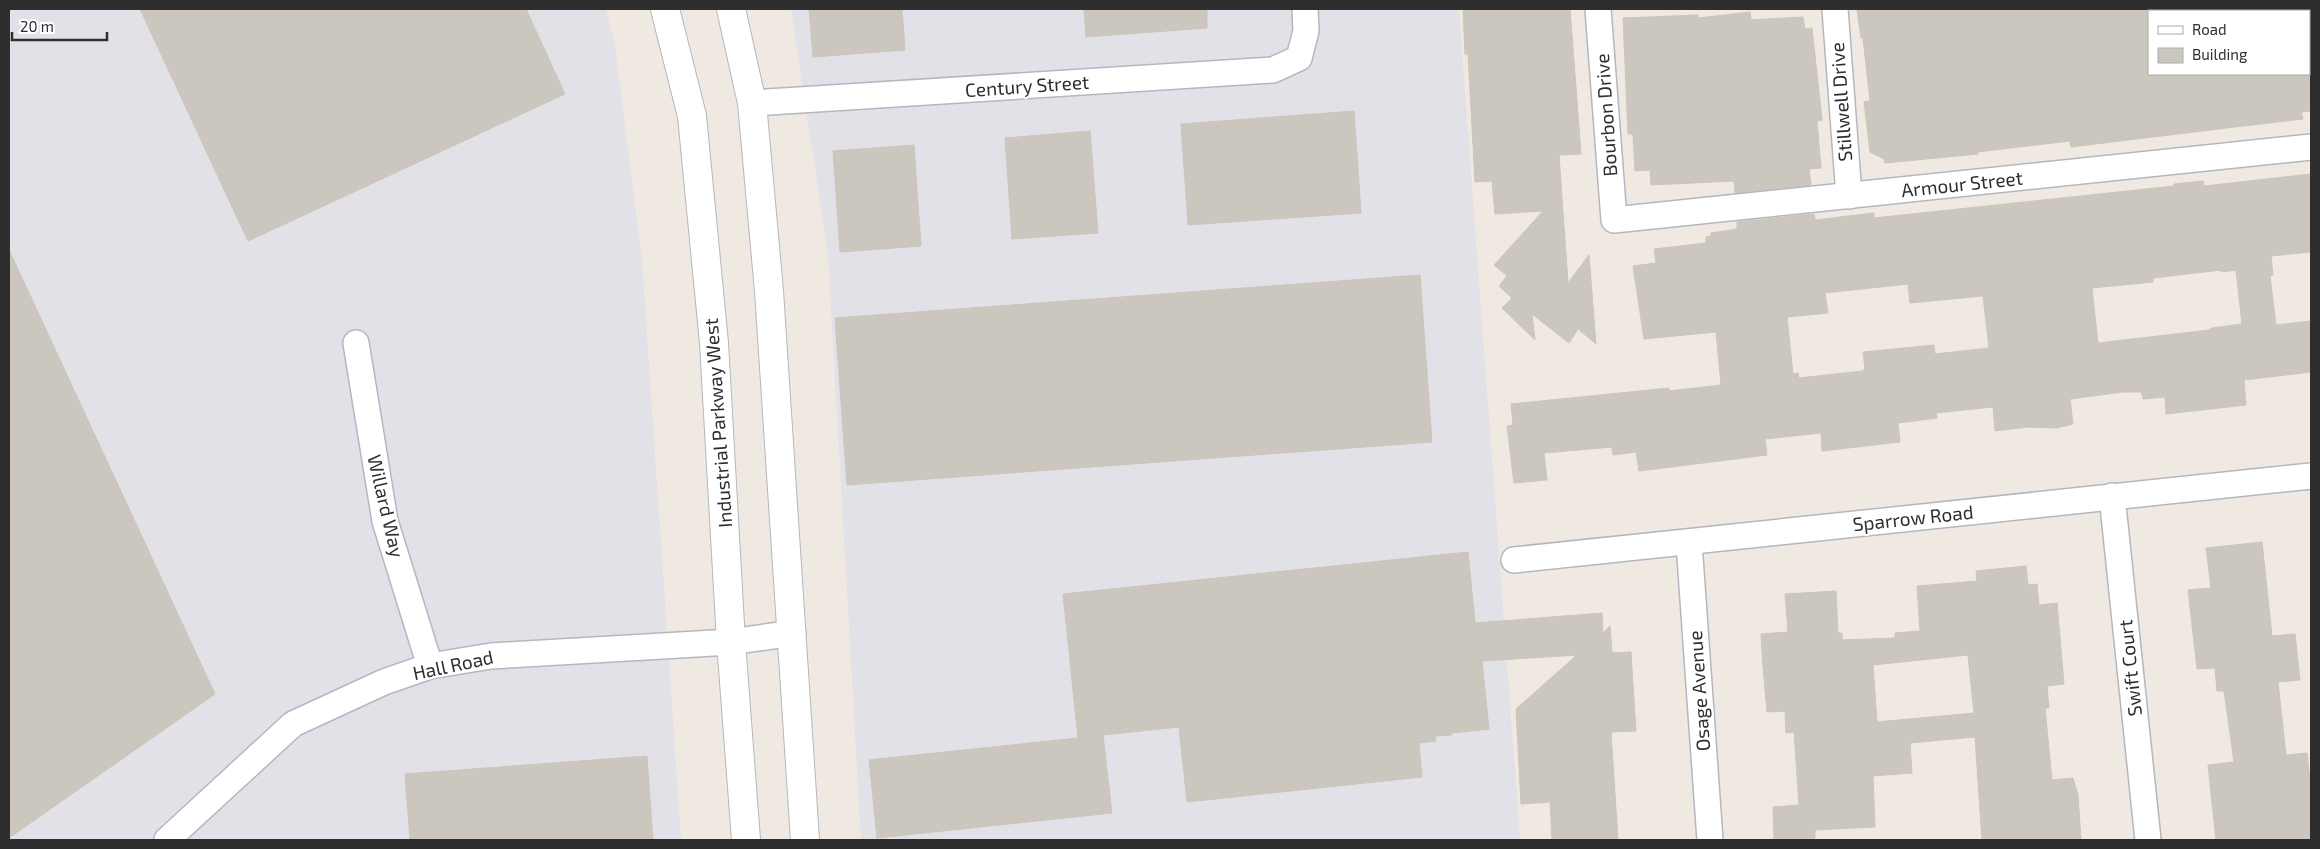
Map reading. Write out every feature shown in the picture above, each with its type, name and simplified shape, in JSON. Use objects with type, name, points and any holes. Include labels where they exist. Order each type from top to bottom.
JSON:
[{"type":"main road","name":"Industrial Parkway West","points":[[665,9],[692,116],[714,343],[731,642],[746,840]]},
{"type":"main road","points":[[731,9],[752,104],[772,337],[793,633],[805,840]]},
{"type":"street","name":"Century Street","points":[[752,104],[1273,70],[1299,58],[1306,31],[1305,9]]},
{"type":"street","name":"Bourbon Drive","points":[[1598,9],[1614,220]]},
{"type":"street","name":"Stillwell Drive","points":[[1835,9],[1849,196]]},
{"type":"street","name":"Armour Street","points":[[1614,220],[2311,147]]},
{"type":"street","name":"Willard Way","points":[[356,343],[385,521],[430,666]]},
{"type":"street","name":"Sparrow Road","points":[[1514,560],[2311,476]]},
{"type":"street","name":"Swift Court","points":[[2112,496],[2148,840]]},
{"type":"street","name":"Osage Avenue","points":[[1689,543],[1710,840]]},
{"type":"street","name":"Hall Road","points":[[167,840],[293,724],[384,682],[430,666],[490,656],[731,642],[793,633]]},
{"type":"shaded area","points":[[9,9],[606,9],[614,40],[642,260],[681,840],[9,840]]},
{"type":"shaded area","points":[[791,9],[1459,9],[1520,840],[861,840],[828,255]]},
{"type":"building","points":[[140,9],[526,9],[565,94],[248,241]]},
{"type":"building","points":[[809,9],[902,9],[905,50],[813,57]]},
{"type":"building","points":[[1084,9],[1207,9],[1207,28],[1086,37]]},
{"type":"building","points":[[1463,9],[1570,9],[1581,154],[1559,155],[1568,283],[1589,255],[1596,344],[1578,329],[1569,343],[1532,314],[1535,340],[1502,308],[1512,298],[1499,286],[1507,276],[1494,265],[1543,211],[1495,214],[1492,181],[1475,182],[1468,54],[1465,54]]},
{"type":"building","points":[[1857,9],[2149,9],[2148,75],[2311,74],[2311,111],[2301,112],[2303,119],[2071,147],[2070,141],[1977,152],[1978,154],[1885,163],[1884,159],[1870,152],[1864,102],[1870,101],[1863,38],[1861,38]]},
{"type":"building","points":[[1750,12],[1751,20],[1803,17],[1805,29],[1812,28],[1822,120],[1817,121],[1821,168],[1809,169],[1811,185],[1735,193],[1734,181],[1651,185],[1650,170],[1635,171],[1633,134],[1628,134],[1623,18],[1698,15],[1698,18]]},
{"type":"building","points":[[1354,111],[1361,213],[1188,225],[1181,124]]},
{"type":"building","points":[[1090,131],[1098,233],[1012,239],[1005,138]]},
{"type":"building","points":[[914,145],[921,246],[840,252],[833,151]]},
{"type":"building","points":[[2311,174],[2311,252],[2271,256],[2273,275],[2270,276],[2276,325],[2311,321],[2311,372],[2244,380],[2246,405],[2166,414],[2165,397],[2143,399],[2141,392],[2123,392],[2070,399],[2073,424],[2056,428],[2028,427],[1995,431],[1993,407],[1936,413],[1937,418],[1898,423],[1900,442],[1822,451],[1821,433],[1765,439],[1767,455],[1639,471],[1636,452],[1613,455],[1612,447],[1544,453],[1547,480],[1514,483],[1507,426],[1513,425],[1511,404],[1669,388],[1669,391],[1721,385],[1716,332],[1644,339],[1633,266],[1656,263],[1654,249],[1706,243],[1706,237],[1711,236],[1711,233],[1737,229],[1737,222],[1814,214],[1815,220],[1874,213],[1874,218],[2174,186],[2174,184],[2203,181],[2204,186]],"holes":[[[2221,270],[2221,272],[2236,270],[2242,324],[2209,330],[2098,343],[2092,288],[2153,282],[2153,278]],[[1908,284],[1910,303],[1983,296],[1989,348],[1935,354],[1934,345],[1863,352],[1865,369],[1862,371],[1799,378],[1798,373],[1793,374],[1787,317],[1828,313],[1825,293]]]},
{"type":"building","points":[[9,250],[215,694],[9,838]]},
{"type":"building","points":[[1420,275],[1432,442],[847,485],[835,318]]},
{"type":"building","points":[[2262,542],[2272,636],[2295,634],[2300,680],[2278,682],[2286,755],[2307,753],[2311,791],[2311,840],[2216,840],[2208,765],[2234,762],[2224,691],[2217,691],[2215,668],[2197,669],[2188,590],[2211,588],[2206,548]]},
{"type":"building","points":[[1468,552],[1475,623],[1602,613],[1603,633],[1610,626],[1612,653],[1631,652],[1636,731],[1611,732],[1618,840],[1552,840],[1550,802],[1521,804],[1516,709],[1577,655],[1482,661],[1489,729],[1435,736],[1436,741],[1419,743],[1422,777],[1187,802],[1179,727],[1103,735],[1112,813],[877,838],[869,760],[1078,738],[1063,594]]},
{"type":"building","points":[[2026,566],[2028,585],[2037,584],[2039,605],[2057,603],[2064,684],[2047,686],[2049,708],[2045,708],[2052,780],[2073,778],[2078,795],[2081,840],[1982,840],[1975,737],[1910,743],[1912,773],[1873,776],[1875,827],[1815,830],[1815,838],[1774,840],[1773,807],[1799,805],[1794,732],[1786,733],[1785,711],[1767,712],[1763,667],[1761,634],[1788,632],[1785,594],[1836,591],[1838,633],[1842,633],[1842,640],[1895,638],[1895,633],[1920,631],[1917,586],[1977,581],[1976,571]],"holes":[[[1968,655],[1974,713],[1877,722],[1873,665]]]},
{"type":"building","points":[[647,756],[653,840],[410,840],[405,774]]}]
